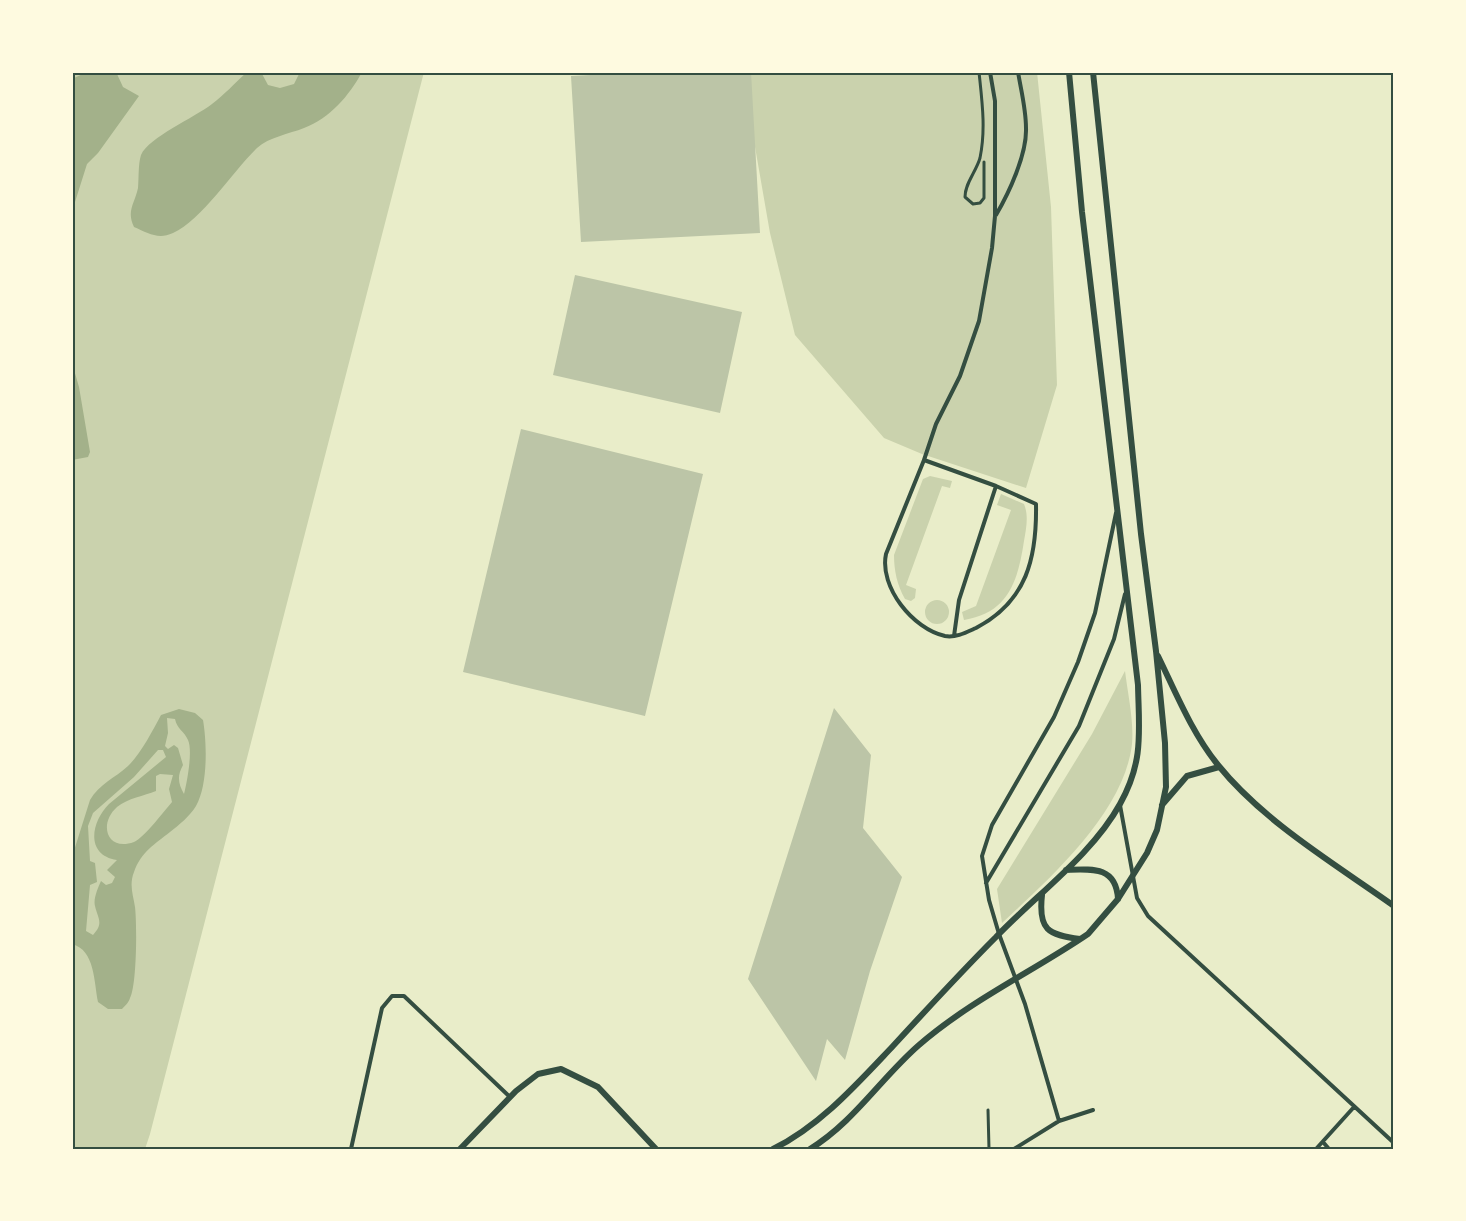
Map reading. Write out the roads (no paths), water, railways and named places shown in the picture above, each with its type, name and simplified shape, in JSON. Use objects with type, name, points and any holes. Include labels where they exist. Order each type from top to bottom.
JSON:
[{"type":"street","points":[[773,1149],[802,1132],[825,1114],[999,934],[1066,870],[1108,823],[1131,783],[1138,762],[1138,685],[1082,212],[1069,72]]},
{"type":"street","points":[[810,1149],[843,1126],[919,1046],[982,997],[1080,939],[1099,923],[1133,878],[1157,830],[1166,787],[1165,743],[1093,72]]},
{"type":"street","points":[[1156,651],[1184,711],[1219,767],[1270,818],[1394,906]]},
{"type":"street","points":[[1162,806],[1187,776],[1219,767]]},
{"type":"street","points":[[1066,870],[1092,869],[1102,872],[1111,878],[1118,889],[1118,899]]},
{"type":"street","points":[[1042,895],[1040,910],[1043,922],[1049,931],[1057,937],[1080,939]]},
{"type":"street","points":[[460,1149],[510,1097],[538,1074],[561,1069],[598,1087],[656,1149]]},
{"type":"lane","points":[[924,460],[996,486],[1036,504],[1034,541],[1026,573],[1014,598],[994,618],[968,632],[954,636],[946,636],[922,626],[895,599],[883,565],[936,424],[960,376],[979,321],[992,248],[995,216],[995,101],[990,72]]},
{"type":"lane","points":[[995,216],[1019,165],[1027,129],[1018,72]]},
{"type":"lane","points":[[954,636],[959,600],[996,486]]},
{"type":"lane","points":[[1059,1121],[1024,1004],[999,934],[986,883],[982,856],[992,825],[1054,717],[1078,662],[1095,613],[1117,506]]},
{"type":"lane","points":[[986,883],[1079,726],[1114,639],[1126,591]]},
{"type":"lane","points":[[1120,804],[1137,898],[1148,916],[1394,1143]]},
{"type":"lane","points":[[351,1149],[382,1008],[392,996],[404,996],[510,1097]]},
{"type":"lane","points":[[1316,1149],[1354,1107]]},
{"type":"lane","points":[[1014,1149],[1059,1121],[1093,1110]]},
{"type":"lane","points":[[1323,1142],[1329,1149]]}]
